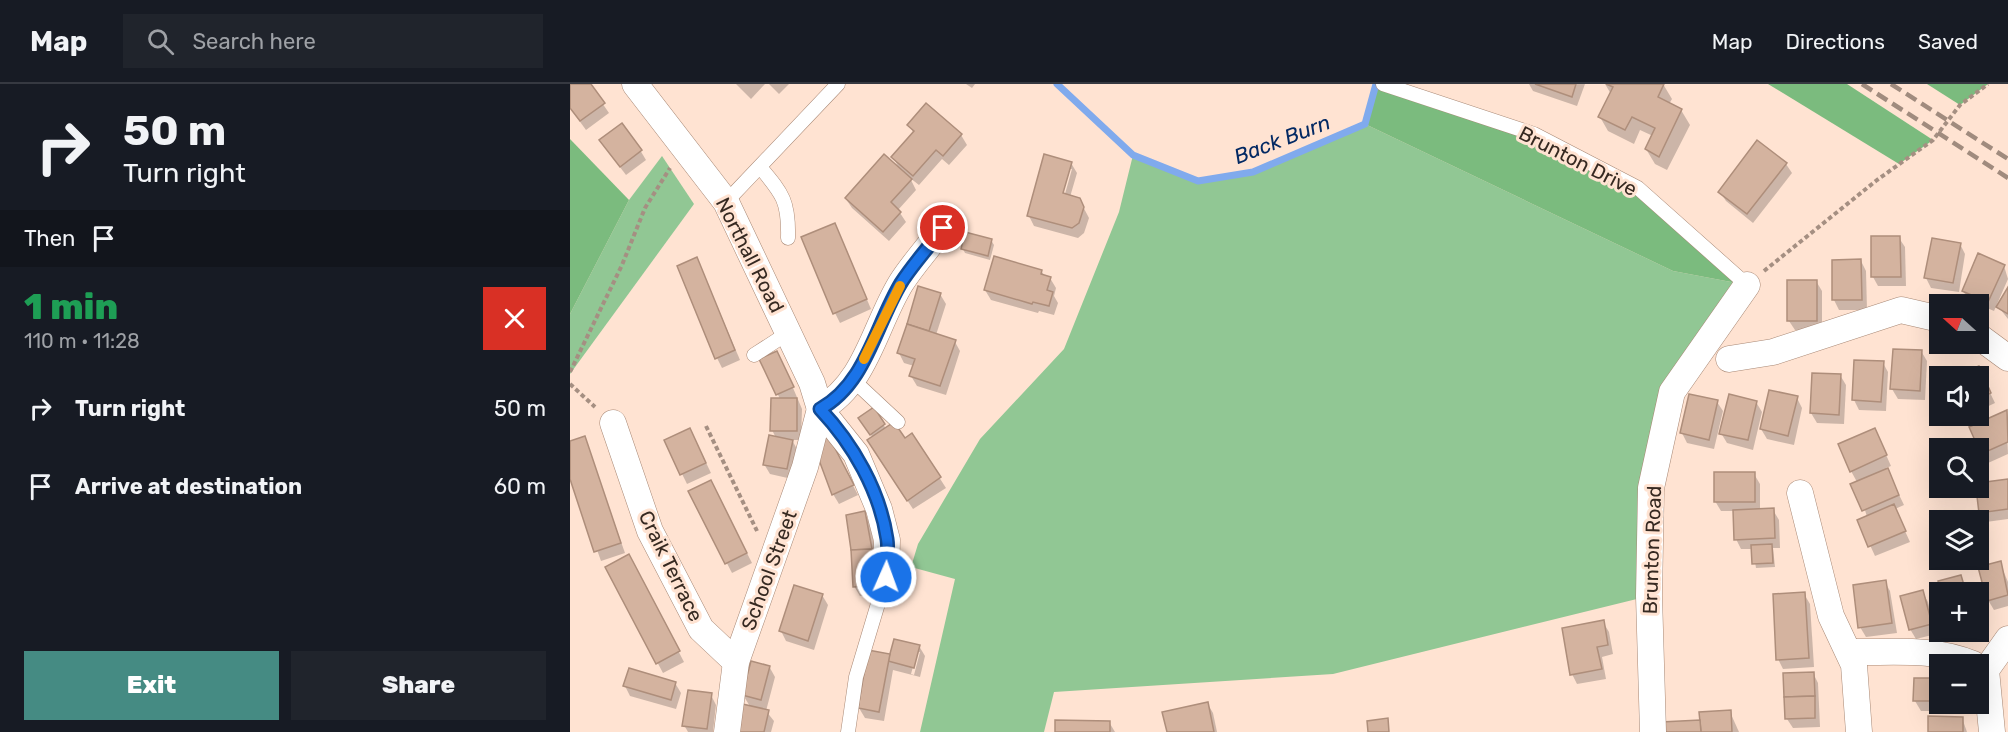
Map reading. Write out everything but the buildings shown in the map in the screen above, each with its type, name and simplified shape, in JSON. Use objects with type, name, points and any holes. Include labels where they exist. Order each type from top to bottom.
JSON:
[{"type":"street","name":"Northall Road","points":[[636,84],[726,202],[812,383],[820,409]]},
{"type":"street","points":[[886,577],[887,540],[879,509],[856,454],[820,409],[835,401],[853,380],[901,284],[943,228]]},
{"type":"street","name":"Brunton Road","points":[[1653,732],[1649,596],[1651,488],[1672,392],[1747,285]]},
{"type":"street","points":[[1729,359],[1773,352],[1901,310],[1929,316]]},
{"type":"street","points":[[1989,344],[2008,358]]},
{"type":"street","name":"School Street","points":[[727,732],[736,662],[805,467],[820,409]]},
{"type":"street","name":"Craik Terrace","points":[[613,423],[650,531],[701,629],[736,662]]},
{"type":"street","points":[[1800,493],[1831,616],[1854,665],[1859,732]]},
{"type":"street","points":[[1989,657],[2008,639]]},
{"type":"street","points":[[1849,652],[1913,651],[1938,654]]},
{"type":"street","points":[[1988,714],[1992,732]]},
{"type":"lane","points":[[726,202],[838,84]]},
{"type":"lane","name":"Brunton Drive","points":[[1383,84],[1534,134],[1638,189],[1747,285]]},
{"type":"lane","points":[[760,167],[779,190],[789,212],[788,238]]},
{"type":"lane","points":[[754,355],[788,333]]},
{"type":"lane","points":[[853,380],[898,422]]},
{"type":"lane","points":[[848,732],[856,677],[886,577]]},
{"type":"path","points":[[1747,285],[1877,180],[1933,140],[1960,105],[1988,84]]},
{"type":"path","points":[[570,372],[622,265],[645,208],[661,179],[685,148]]},
{"type":"path","points":[[570,384],[613,423]]},
{"type":"path","points":[[706,426],[771,562]]},
{"type":"green space","points":[[1376,84],[1384,84],[1534,134],[1638,188],[1747,285],[1673,271],[1365,124]]},
{"type":"green space","points":[[1768,84],[1847,84],[1933,140],[1899,164]]},
{"type":"green space","points":[[1927,84],[1988,84],[1960,105]]},
{"type":"green space","points":[[1365,124],[1673,271],[1747,285],[1672,392],[1649,596],[1333,674],[1054,692],[1044,732],[920,732],[955,579],[911,567],[918,544],[980,439],[1064,349],[1119,212],[1133,155],[1198,181],[1253,172]]},
{"type":"green space","points":[[570,139],[629,200],[570,314]]},
{"type":"green space","points":[[662,156],[694,204],[570,374],[570,314],[629,200]]},
{"type":"waterway","name":"Back Burn","points":[[1057,84],[1133,155],[1198,181],[1253,172],[1365,124],[1376,84]]},
{"type":"railway","points":[[1862,84],[2008,178]]},
{"type":"railway","points":[[1891,84],[2008,159]]},
{"type":"slow traffic","points":[[864,359],[900,286]]},
{"type":"route","points":[[886,577],[887,540],[879,509],[856,454],[820,409],[835,401],[850,384],[901,284],[943,228]]}]
